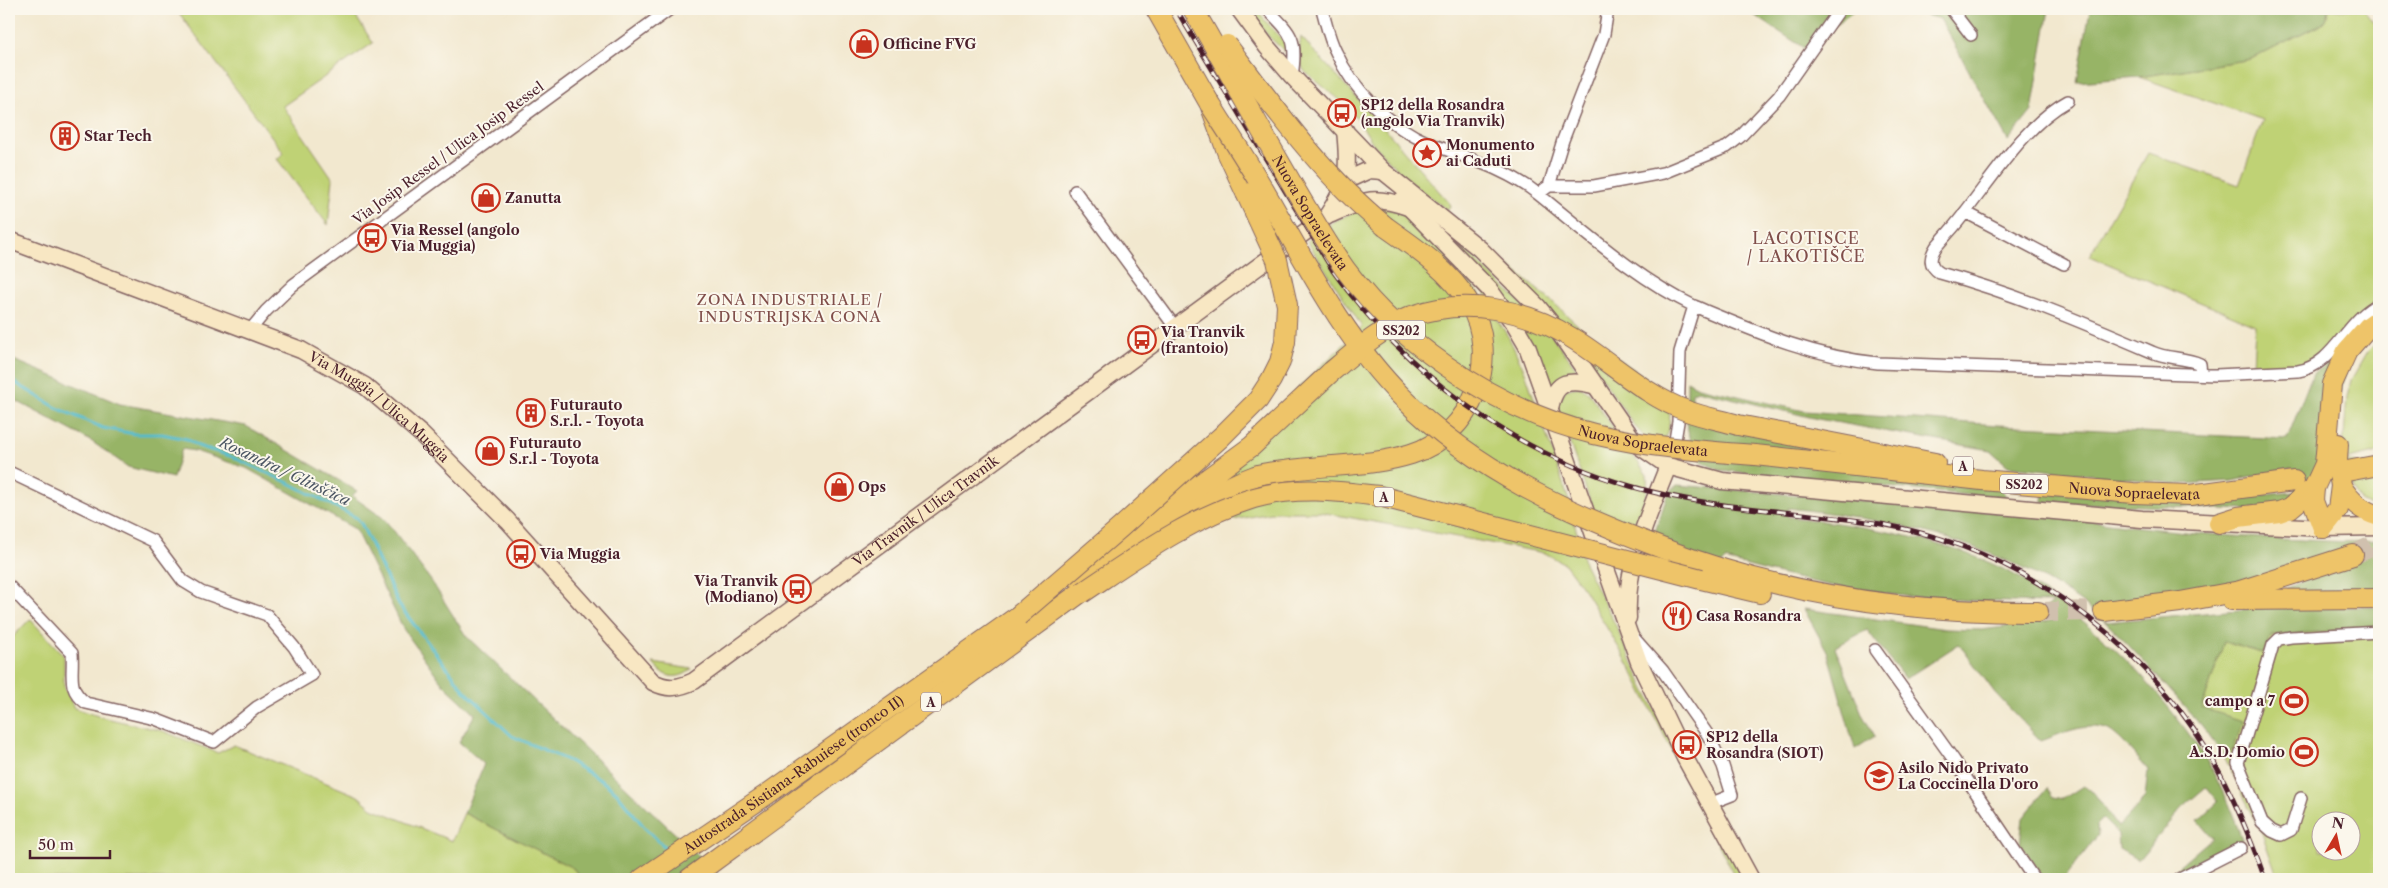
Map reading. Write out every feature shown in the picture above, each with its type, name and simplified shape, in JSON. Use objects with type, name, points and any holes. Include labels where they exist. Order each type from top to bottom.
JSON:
[{"type":"highway","name":"Nuova Sopraelevata","points":[[1156,9],[1210,104],[1346,329],[1376,369],[1406,402],[1450,439],[1509,480],[1580,516],[1702,563],[1740,574],[1833,595],[1945,610],[2038,612]]},
{"type":"highway","name":"Nuova Sopraelevata","points":[[1193,9],[1278,160],[1334,254],[1391,321],[1422,349],[1480,388],[1535,415],[1594,434],[1660,446],[1982,480],[2133,493],[2190,494],[2294,481]]},
{"type":"highway","name":"A","points":[[1082,593],[1164,527],[1216,492],[1257,476],[1297,469],[1382,462],[1414,454],[1438,442],[1457,424],[1473,403],[1481,377],[1483,351],[1480,330],[1470,304],[1457,287],[1422,253],[1386,227],[1338,185],[1312,155],[1201,9]]},
{"type":"highway","name":"A","points":[[1018,616],[1120,528],[1241,418],[1258,400],[1280,362],[1288,323],[1283,281],[1277,260],[1228,154],[1210,104]]},
{"type":"highway","name":"A","points":[[1018,616],[1125,541],[1252,446],[1359,348],[1388,328],[1413,316],[1467,307],[1495,309],[1521,315],[1571,337],[1654,394],[1686,411],[1738,425],[1931,462],[2190,494]]},
{"type":"highway","points":[[2323,528],[2313,501],[2314,488],[2325,464],[2330,394],[2335,375],[2356,338],[2379,319]]},
{"type":"highway","points":[[2379,334],[2366,346],[2353,363],[2344,385],[2337,461],[2354,504],[2379,516]]},
{"type":"highway","points":[[2344,479],[2379,465]]},
{"type":"highway","points":[[2323,528],[2338,509],[2344,479]]},
{"type":"highway","points":[[2219,524],[2238,517],[2279,512],[2294,504],[2314,488]]},
{"type":"highway","name":"A","points":[[1082,593],[1160,541],[1210,514],[1256,498],[1296,491],[1339,491],[1379,496],[1701,579],[1804,601],[1893,613],[1946,616],[1991,612]]},
{"type":"highway","points":[[2104,611],[2180,602],[2240,591],[2353,555]]},
{"type":"highway","name":"Autostrada Sistiana-Rabuiese (tronco II)","points":[[689,879],[1082,593]]},
{"type":"highway","points":[[2180,602],[2379,599]]},
{"type":"highway","name":"Autostrada Sistiana-Rabuiese (tronco II)","points":[[642,879],[766,795],[1018,616]]},
{"type":"main road","points":[[1239,9],[1267,47],[1292,76],[1384,171],[1450,223],[1514,282],[1560,334],[1597,386],[1612,412],[1636,444],[1668,466],[1722,481],[2142,519],[2323,528],[2379,526]]},
{"type":"main road","name":"Via Travnik / Ulica Travnik","points":[[1327,216],[1339,199],[1346,180],[1348,156],[1345,130]]},
{"type":"main road","points":[[1346,180],[1369,170],[1384,171]]},
{"type":"main road","points":[[1373,199],[1380,191],[1384,182],[1384,171]]},
{"type":"main road","points":[[1384,171],[1408,207],[1488,289],[1514,324],[1527,346],[1639,662],[1661,712],[1751,879]]},
{"type":"main road","points":[[1373,199],[1389,201],[1408,207]]},
{"type":"main road","name":"Via Travnik / Ulica Travnik","points":[[671,688],[694,681],[1327,216],[1373,199]]},
{"type":"main road","name":"Via Muggia / Ulica Muggia","points":[[9,240],[251,329],[301,350],[365,386],[422,434],[508,521],[653,682],[662,687],[671,688]]},
{"type":"main road","points":[[1550,409],[1552,395],[1565,382],[1578,381],[1597,386]]},
{"type":"main road","points":[[1629,632],[1628,587],[1632,561],[1668,466]]},
{"type":"main road","points":[[1594,534],[1608,541],[1621,543],[1633,542],[1641,536]]},
{"type":"street","name":"Via Josip Ressel / Ulica Josip Ressel","points":[[251,329],[293,284],[670,9]]},
{"type":"street","points":[[1267,9],[1289,31],[1293,38],[1294,62],[1292,76]]},
{"type":"street","points":[[1322,9],[1336,52],[1344,67],[1367,97],[1395,123],[1427,142],[1505,173],[1538,194],[1629,267],[1694,306],[1764,334],[1826,355],[1878,363],[2201,374],[2278,372],[2310,368],[2322,362],[2352,325],[2379,304]]},
{"type":"street","points":[[1549,186],[1563,140],[1604,34],[1608,9]]},
{"type":"street","points":[[1538,194],[1549,186],[1594,186],[1663,173],[1727,147],[1740,137],[1782,92],[1840,9]]},
{"type":"street","points":[[1951,9],[1971,35]]},
{"type":"street","points":[[2068,100],[2050,113],[2022,142],[1932,253],[1930,262],[1937,271],[2025,299],[2163,357],[2193,361],[2200,364],[2201,374]]},
{"type":"street","points":[[1075,191],[1176,327]]},
{"type":"street","points":[[1965,212],[2064,264]]},
{"type":"street","points":[[1668,466],[1676,440],[1678,422],[1680,352],[1694,306]]},
{"type":"street","points":[[9,472],[153,541],[183,581],[201,592],[266,615],[294,647],[312,675],[256,707],[214,742],[156,719],[86,703],[77,696],[73,689],[72,653],[9,586]]},
{"type":"street","points":[[1629,632],[1663,671],[1716,749],[1732,795],[1709,804]]},
{"type":"street","points":[[2301,798],[2291,830],[2281,834],[2272,831],[2262,822],[2256,811],[2238,763],[2273,645],[2278,639],[2291,637],[2379,632]]},
{"type":"street","points":[[1875,650],[1954,760],[2034,879]]},
{"type":"street","points":[[2180,879],[2241,848]]},
{"type":"green space","points":[[176,9],[351,9],[373,43],[283,106],[333,179],[328,225],[277,159],[284,153]]},
{"type":"green space","points":[[1255,9],[1285,43],[1289,55],[1269,37],[1250,13]]},
{"type":"green space","points":[[1750,9],[1857,9],[1804,48],[1748,11]]},
{"type":"green space","points":[[1903,9],[2049,9],[2032,111],[2008,141],[1940,19]]},
{"type":"green space","points":[[2049,9],[2328,9],[2326,21],[2251,59],[2139,77],[2077,82],[2090,10]]},
{"type":"green space","points":[[2328,9],[2363,9],[2379,28],[2379,299],[2315,361],[2298,365],[2253,367],[2255,325],[2089,256],[2148,153],[2239,185],[2263,120],[2139,77],[2251,59],[2326,21]]},
{"type":"green space","points":[[1301,37],[1379,122],[1451,205],[1447,210],[1406,179],[1374,145],[1357,118],[1341,101],[1304,71],[1298,57]]},
{"type":"green space","points":[[1368,205],[1408,213],[1485,300],[1509,338],[1525,372],[1570,504],[1584,563],[1616,626],[1645,690],[1744,879],[1736,879],[1629,665],[1585,591],[1565,564],[1545,553],[1320,512],[1277,512],[1233,520],[1210,472],[1362,327],[1307,241],[1331,223]]},
{"type":"green space","points":[[1442,228],[1551,334],[1581,375],[1550,388],[1441,230]]},
{"type":"green space","points":[[1505,263],[1555,304],[1599,345],[1671,395],[1669,427],[1660,455],[1633,424],[1592,363]]},
{"type":"green space","points":[[2359,328],[2318,464],[2308,483],[2289,501],[2248,510],[2042,502],[2043,492],[2208,500],[2295,492],[2291,468],[2233,481],[2180,484],[2008,466],[1990,450],[1818,419],[1697,390],[1692,393],[1692,404],[2001,488],[2007,499],[1719,470],[1699,458],[1690,441],[1688,431],[1687,381],[1698,387],[1804,411],[1998,425],[2287,439],[2313,373],[2324,366],[2342,344]]},
{"type":"green space","points":[[2379,340],[2379,452],[2345,460],[2379,472],[2379,510],[2361,501],[2343,472],[2342,460],[2347,397],[2351,380],[2367,352]]},
{"type":"green space","points":[[9,358],[120,404],[246,426],[357,491],[352,496],[383,518],[394,531],[432,582],[466,636],[723,879],[582,879],[573,868],[464,813],[484,764],[459,742],[475,714],[443,684],[404,630],[355,529],[246,468],[195,451],[182,449],[173,478],[128,467],[91,441],[9,397]]},
{"type":"green space","points":[[1580,387],[1588,392],[1647,475],[1644,503],[1630,528],[1597,521],[1557,405],[1566,389]]},
{"type":"green space","points":[[1677,485],[2080,519],[2228,536],[2354,542],[2379,541],[2379,592],[2294,592],[2286,588],[2355,559],[2104,611],[2105,622],[2078,600],[2045,580],[2011,562],[1975,548],[1903,526],[1788,508],[1788,517],[1836,523],[1907,536],[1976,557],[2009,572],[2040,590],[2070,611],[2126,660],[2175,716],[2210,766],[2242,839],[2168,876],[2212,838],[2198,821],[2218,802],[2206,787],[2186,804],[2138,860],[2119,849],[2118,834],[2103,819],[2097,825],[2098,835],[2064,879],[2045,879],[2020,844],[2023,818],[2047,788],[2053,797],[2063,799],[2083,786],[2094,793],[2118,827],[2145,798],[2148,770],[2134,754],[2111,732],[2098,727],[2081,728],[2041,741],[1995,693],[1959,644],[1905,679],[1867,630],[1835,647],[1863,716],[1875,736],[1855,749],[1827,651],[1804,609],[1946,629],[1982,630],[2055,620],[2038,612],[2054,603],[1949,599],[1865,591],[1805,580],[1725,560],[1700,587],[1644,575],[1648,553],[1668,493]]},
{"type":"green space","points":[[2271,607],[2379,607],[2379,628],[2272,635],[2262,653],[2224,642],[2202,708],[2243,721],[2234,747],[2225,758],[2183,704],[2105,622]]},
{"type":"green space","points":[[30,619],[64,656],[64,686],[74,708],[101,717],[163,731],[218,753],[234,745],[358,796],[372,808],[452,841],[464,813],[573,868],[582,879],[9,879],[9,641]]},
{"type":"green space","name":"A.S.D. Domio","points":[[2379,628],[2379,879],[2278,879],[2263,836],[2225,758],[2234,747],[2202,708],[2224,642],[2262,653],[2271,635]]},
{"type":"green space","points":[[653,663],[692,669],[681,675],[671,676],[661,672]]},
{"type":"waterway","name":"Rosandra / Glinščica","points":[[9,379],[57,408],[103,428],[135,434],[162,434],[187,439],[198,446],[230,456],[291,484],[357,518],[399,605],[465,691],[512,736],[569,761],[602,781],[616,792],[645,828],[669,851]]},
{"type":"tunnel","points":[[2353,555],[2379,543]]},
{"type":"tunnel","points":[[2038,612],[2104,611]]},
{"type":"railway","points":[[1176,9],[1333,271],[1362,308],[1393,342],[1427,374],[1464,403],[1502,429],[1543,452],[1585,471],[1630,486],[1692,500],[1881,524],[1931,536],[1979,553],[2025,575],[2068,602],[2108,634],[2145,669],[2178,708],[2207,750],[2224,781],[2246,829],[2265,879]]},
{"type":"place","name":"Officine FVG","points":[[864,44]]},
{"type":"place","name":"SP12 della Rosandra (angolo Via Tranvik)","points":[[1342,113]]},
{"type":"place","name":"Star Tech","points":[[65,136]]},
{"type":"place","name":"Monumento ai Caduti","points":[[1427,153]]},
{"type":"place","name":"Zanutta","points":[[486,198]]},
{"type":"place","name":"Via Ressel (angolo Via Muggia)","points":[[372,238]]},
{"type":"place","name":"Via Tranvik (frantoio)","points":[[1142,340]]},
{"type":"place","name":"Futurauto S.r.l. - Toyota","points":[[531,413]]},
{"type":"place","name":"Futurauto S.r.l - Toyota","points":[[490,451]]},
{"type":"place","name":"Ops","points":[[839,487]]},
{"type":"place","name":"Via Muggia","points":[[521,554]]},
{"type":"place","name":"Via Tranvik (Modiano)","points":[[797,589]]},
{"type":"place","name":"Casa Rosandra","points":[[1677,616]]},
{"type":"place","name":"campo a 7","points":[[2294,701]]},
{"type":"place","name":"SP12 della Rosandra (SIOT)","points":[[1687,745]]},
{"type":"place","name":"A.S.D. Domio","points":[[2304,752]]},
{"type":"place","name":"Asilo Nido Privato La Coccinella D'oro","points":[[1879,776]]},
{"type":"district","name":"LACOTISCE / LAKOTIŠČE","points":[[1806,247]]},
{"type":"district","name":"ZONA INDUSTRIALE / INDUSTRIJSKA CONA","points":[[790,308]]}]
